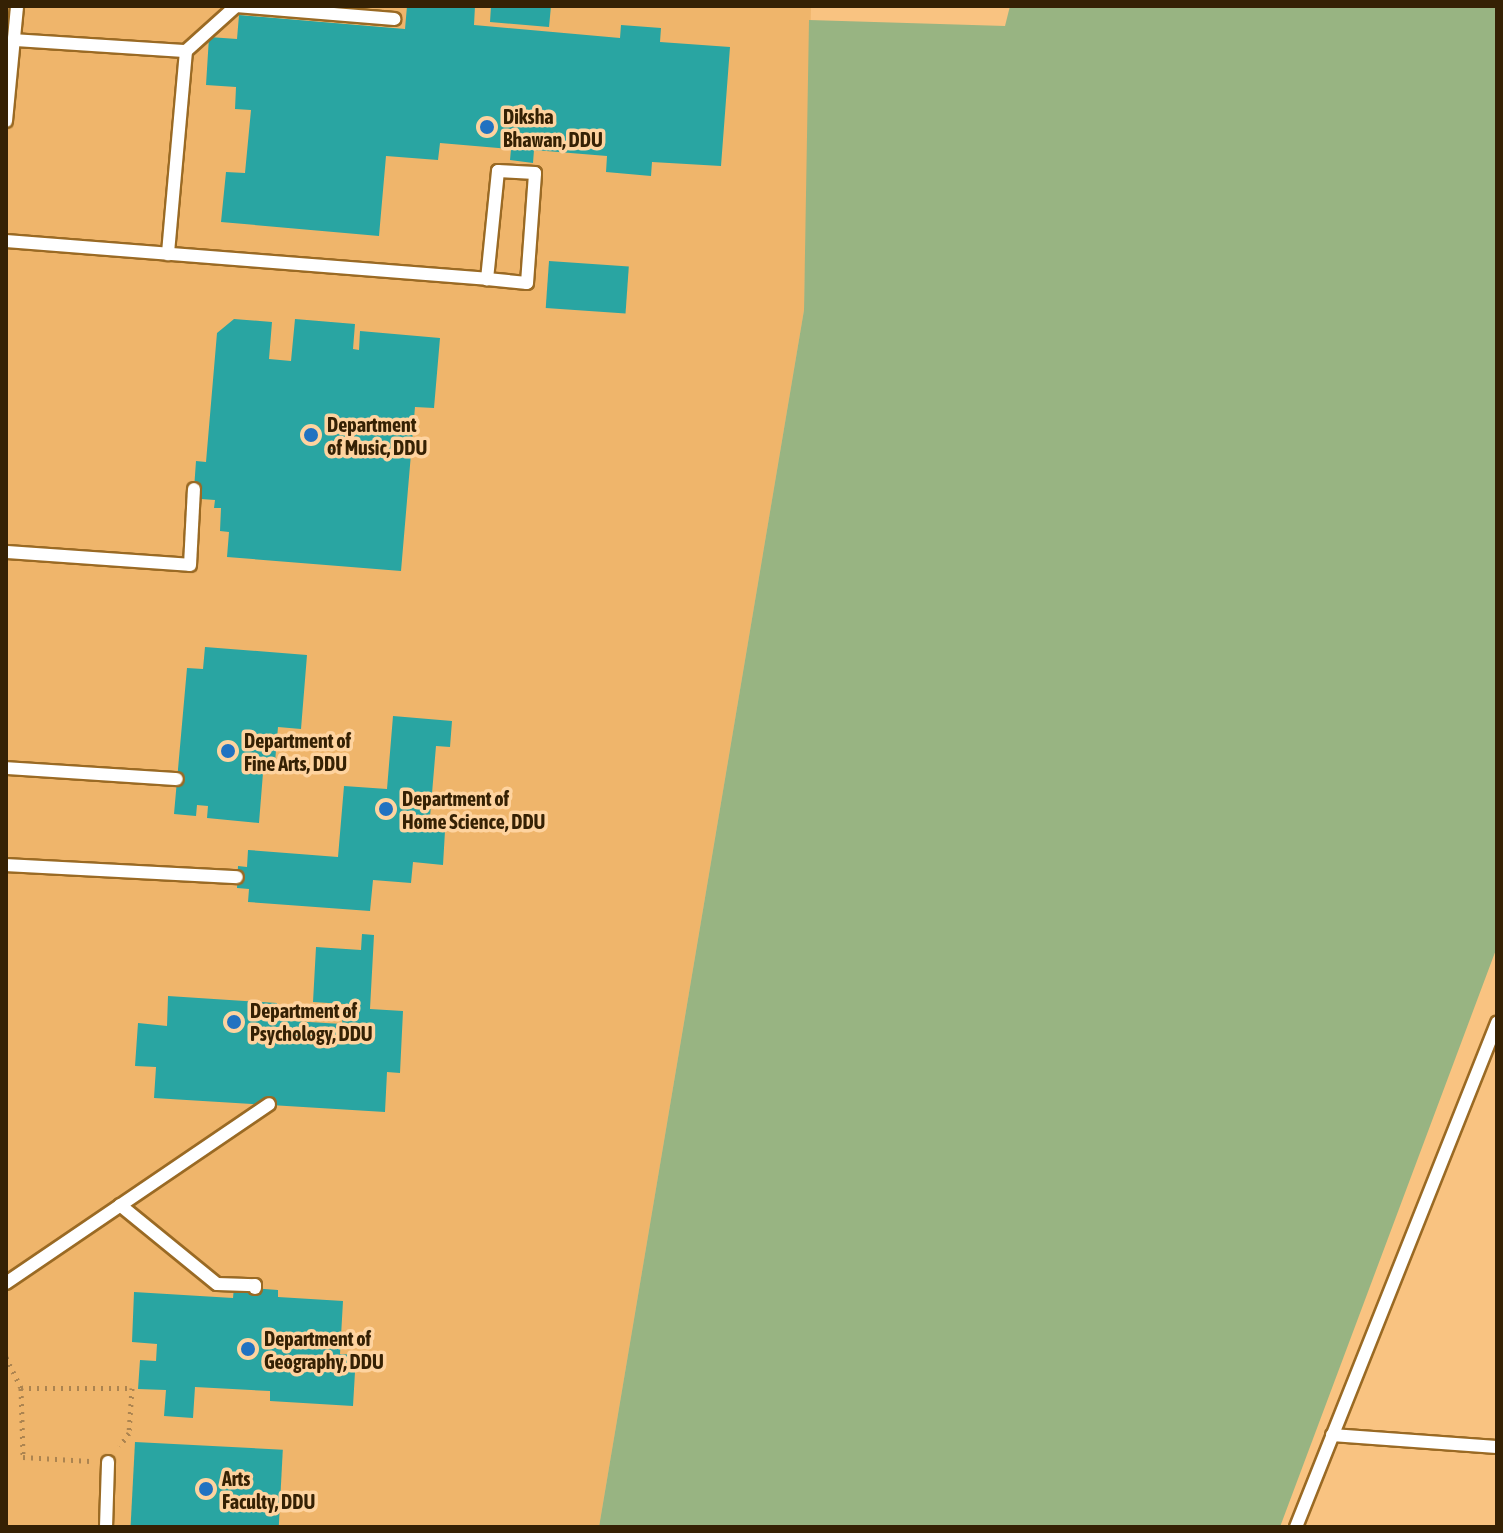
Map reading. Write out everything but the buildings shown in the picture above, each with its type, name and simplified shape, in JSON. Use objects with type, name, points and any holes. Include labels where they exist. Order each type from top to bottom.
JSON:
[{"type":"lane","points":[[6,121],[8,68],[17,6]]},
{"type":"lane","points":[[168,254],[186,51],[236,6],[394,19]]},
{"type":"lane","points":[[14,40],[186,51]]},
{"type":"lane","points":[[6,241],[527,283],[535,173],[498,171],[487,279]]},
{"type":"lane","points":[[6,552],[190,565],[194,489]]},
{"type":"lane","points":[[6,768],[177,779]]},
{"type":"lane","points":[[6,865],[237,877]]},
{"type":"lane","points":[[1296,1527],[1497,1023]]},
{"type":"lane","points":[[6,1283],[269,1104]]},
{"type":"lane","points":[[120,1205],[217,1284],[255,1285],[255,1288]]},
{"type":"lane","points":[[1332,1435],[1497,1447]]},
{"type":"lane","points":[[106,1527],[108,1462]]},
{"type":"path","points":[[6,1357],[21,1388],[23,1457],[108,1462],[129,1433],[132,1388],[21,1388]]},
{"type":"shaded area","points":[[6,6],[811,6],[804,310],[599,1527],[6,1527]]},
{"type":"green space","points":[[1010,6],[1497,6],[1497,947],[1280,1527],[599,1527],[804,310],[809,20],[1005,26]]},
{"type":"place","name":"Diksha Bhawan, DDU","points":[[487,127]]},
{"type":"place","name":"Department of Music, DDU","points":[[311,435]]},
{"type":"place","name":"Department of Fine Arts, DDU","points":[[228,751]]},
{"type":"place","name":"Department of Home Science, DDU","points":[[386,809]]},
{"type":"place","name":"Department of Psychology, DDU","points":[[234,1022]]},
{"type":"place","name":"Department of Geography, DDU","points":[[248,1349]]},
{"type":"place","name":"Arts Faculty, DDU","points":[[206,1489]]}]
